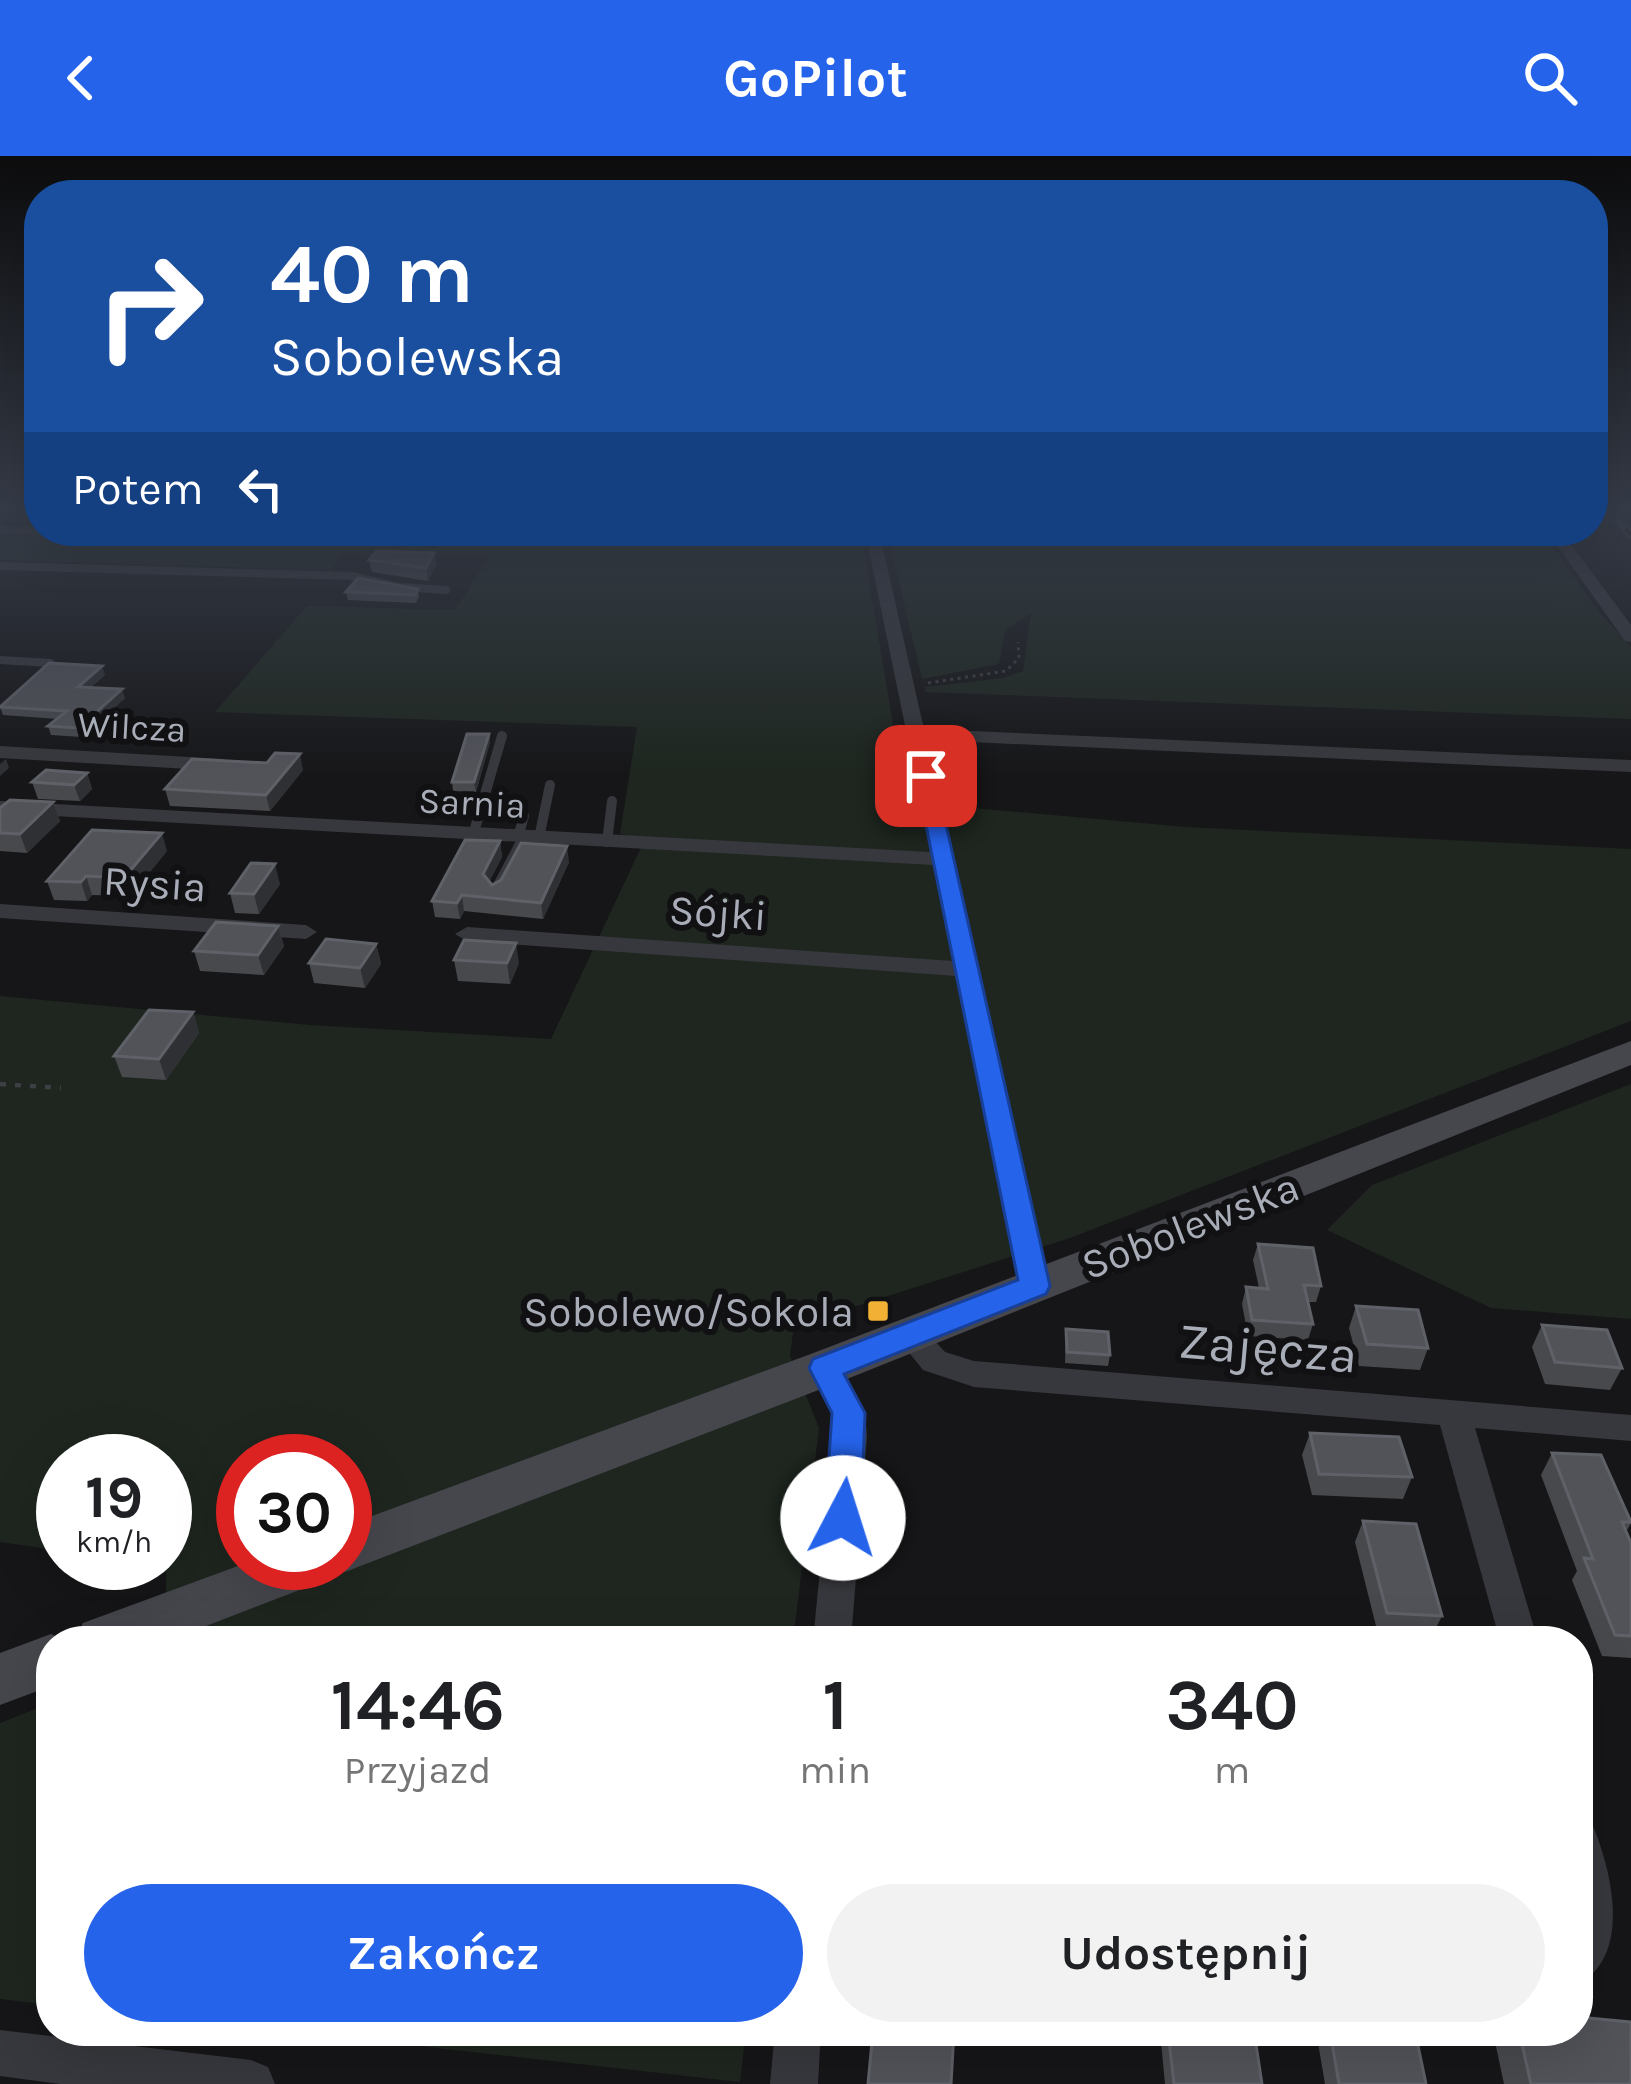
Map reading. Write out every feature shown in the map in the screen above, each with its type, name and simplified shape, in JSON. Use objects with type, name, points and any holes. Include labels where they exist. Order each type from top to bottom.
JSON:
[{"type":"street","points":[[886,597],[1035,1286]]},
{"type":"street","points":[[1602,597],[1631,637]]},
{"type":"street","points":[[918,734],[1631,766]]},
{"type":"street","name":"Wilcza","points":[[0,752],[236,766]]},
{"type":"street","name":"Sarnia","points":[[0,807],[473,835],[526,832],[607,842],[941,859]]},
{"type":"street","name":"Rysia","points":[[0,911],[305,932]]},
{"type":"street","name":"Sójki","points":[[467,934],[963,969]]},
{"type":"street","name":"Sobolewska","points":[[372,1540],[911,1335],[1631,1052]]},
{"type":"street","name":"Zajęcza","points":[[911,1335],[934,1361],[952,1371],[974,1374],[1631,1428]]},
{"type":"street","points":[[825,1368],[848,1413],[850,1436],[833,1626]]},
{"type":"street","points":[[1453,1412],[1516,1626]]},
{"type":"street","points":[[142,1626],[237,1590]]},
{"type":"street","points":[[0,1679],[36,1666]]},
{"type":"street","points":[[1593,1892],[1600,1916],[1593,1942]]},
{"type":"street","points":[[794,2084],[797,2046]]},
{"type":"street","points":[[0,2053],[251,2084]]},
{"type":"lane","points":[[0,660],[50,663]]},
{"type":"lane","points":[[473,835],[502,736]]},
{"type":"lane","points":[[495,890],[550,785]]},
{"type":"lane","points":[[607,842],[612,801]]},
{"type":"path","points":[[906,686],[1006,671],[1019,658],[1018,642]]},
{"type":"path","points":[[0,1084],[61,1088]]},
{"type":"shaded area","points":[[463,597],[872,597],[906,802],[1186,827],[1631,849],[1631,1021],[1070,1238],[794,1326],[790,1355],[819,1428],[795,1626],[166,1626],[166,1590],[192,1590],[192,1434],[36,1434],[36,1547],[0,1542],[0,996],[310,1025],[551,1039],[645,839],[620,834],[637,727],[215,712],[307,606],[455,610]]},
{"type":"shaded area","points":[[903,597],[1588,597],[1631,647],[1631,719],[925,692],[925,687],[1003,678],[1023,671],[1031,613],[1005,630],[999,664],[922,679]]},
{"type":"shaded area","points":[[1631,1084],[1631,1319],[1491,1308],[1327,1230],[1372,1185]]},
{"type":"shaded area","points":[[36,1709],[36,2003],[0,1999],[0,1723]]},
{"type":"shaded area","points":[[420,2046],[744,2046],[740,2082]]},
{"type":"building","points":[[49,663],[102,666],[78,687],[122,689],[79,728],[48,726],[67,711],[0,707]]},
{"type":"building","points":[[467,734],[489,734],[474,782],[452,782]]},
{"type":"building","points":[[275,753],[300,754],[266,795],[165,789],[192,759],[267,763]]},
{"type":"building","points":[[46,770],[87,773],[74,785],[32,782]]},
{"type":"building","points":[[10,800],[53,802],[20,834],[0,833],[0,808]]},
{"type":"building","points":[[92,830],[162,833],[124,878],[47,881]]},
{"type":"building","points":[[465,840],[500,841],[483,874],[492,885],[501,880],[521,843],[567,846],[541,903],[462,895],[457,903],[432,901]]},
{"type":"building","points":[[251,863],[275,864],[254,894],[230,893]]},
{"type":"building","points":[[216,922],[278,926],[258,955],[194,951]]},
{"type":"building","points":[[326,939],[376,944],[360,968],[309,963]]},
{"type":"building","points":[[464,940],[516,943],[507,963],[454,960]]},
{"type":"building","points":[[149,1010],[193,1012],[159,1059],[114,1056]]},
{"type":"building","points":[[1258,1244],[1313,1248],[1321,1286],[1304,1285],[1313,1324],[1252,1320],[1246,1287],[1268,1289]]},
{"type":"building","points":[[1356,1306],[1418,1310],[1428,1348],[1367,1344]]},
{"type":"building","points":[[1542,1325],[1607,1330],[1622,1368],[1555,1362]]},
{"type":"building","points":[[1066,1329],[1108,1332],[1110,1355],[1067,1352]]},
{"type":"building","points":[[1310,1433],[1399,1437],[1412,1477],[1319,1474]]},
{"type":"building","points":[[1552,1453],[1601,1455],[1631,1522],[1622,1522],[1631,1543],[1631,1636],[1615,1635],[1584,1558],[1593,1559]]},
{"type":"building","points":[[1363,1521],[1416,1524],[1442,1616],[1387,1613]]},
{"type":"building","points":[[1593,2018],[1631,2022],[1631,2084],[1531,2084],[1522,2046],[1593,2046]]},
{"type":"building","points":[[872,2046],[953,2046],[951,2084],[868,2084]]},
{"type":"building","points":[[1170,2046],[1256,2046],[1262,2084],[1174,2084]]},
{"type":"building","points":[[1333,2046],[1418,2046],[1426,2084],[1339,2084]]},
{"type":"place","name":"Sobolewo/Sokola","points":[[878,1311]]},
{"type":"route","points":[[843,1518],[848,1413],[825,1368],[1035,1286],[963,969],[926,776]]}]
